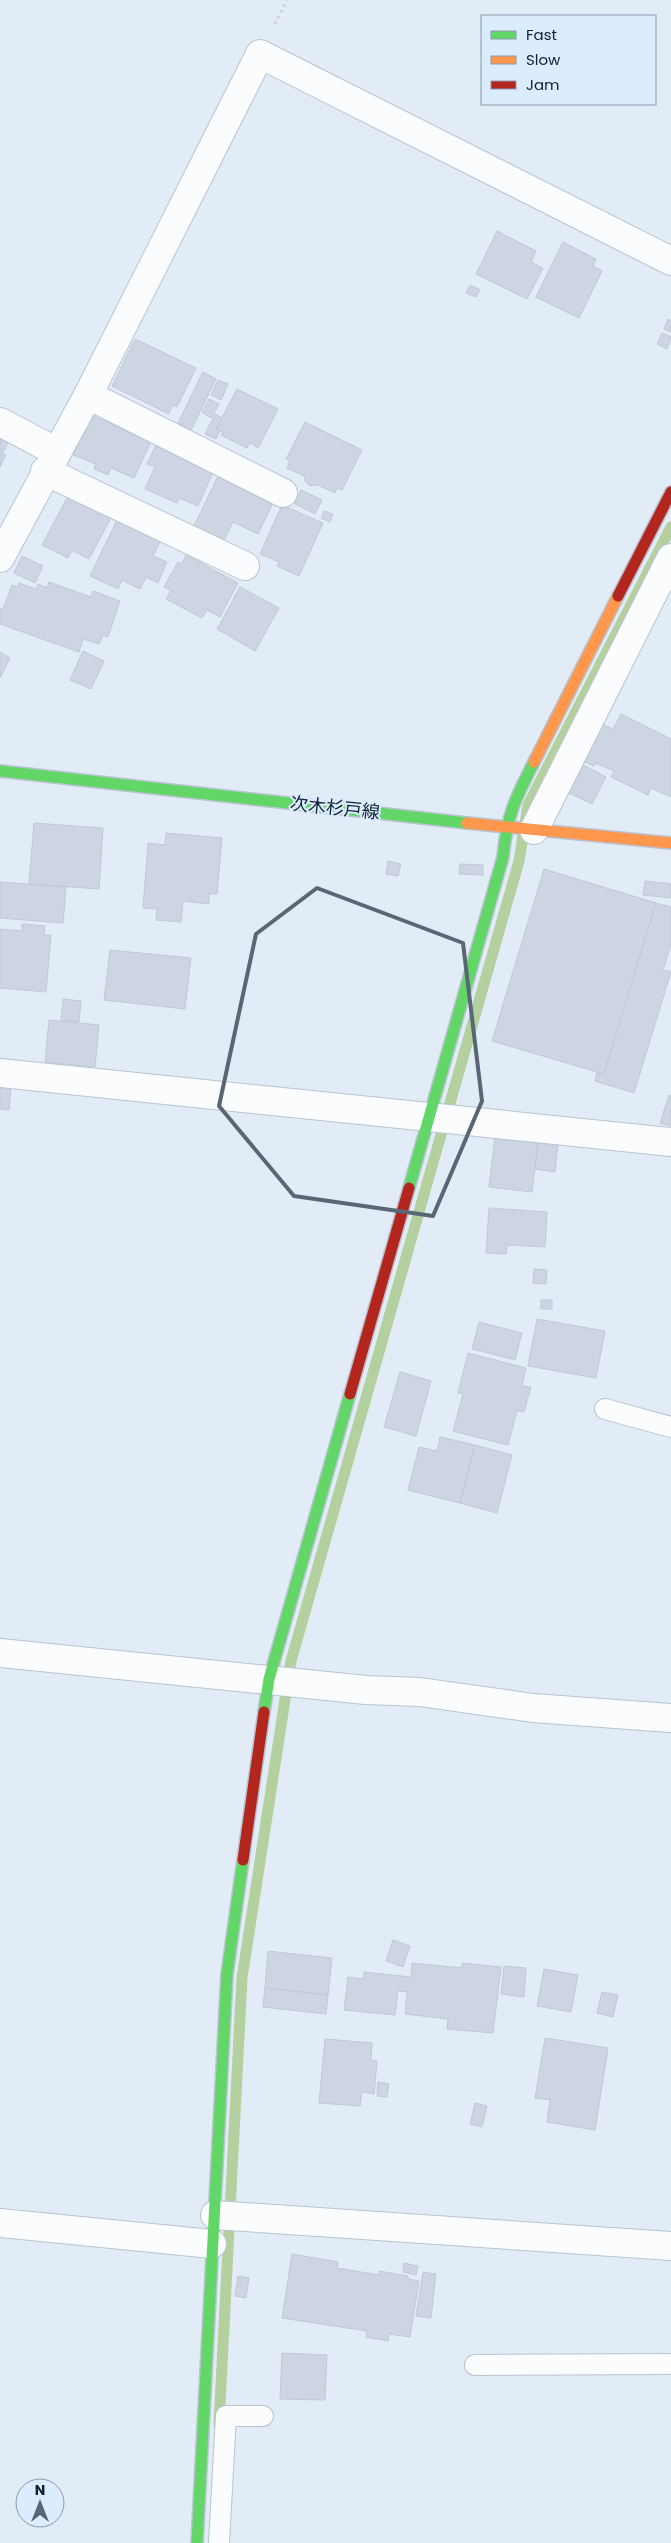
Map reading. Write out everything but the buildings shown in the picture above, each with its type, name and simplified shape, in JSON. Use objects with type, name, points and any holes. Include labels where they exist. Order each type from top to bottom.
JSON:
[{"type":"street","points":[[0,558],[88,395],[260,54],[671,261]]},
{"type":"street","points":[[88,395],[284,493]]},
{"type":"street","points":[[0,422],[51,462],[245,566]]},
{"type":"street","points":[[197,2543],[227,1974],[269,1679],[503,857],[506,828],[512,805],[671,492]]},
{"type":"street","points":[[534,830],[671,558]]},
{"type":"street","name":"次木杉戸線","points":[[0,771],[506,828],[671,843]]},
{"type":"street","points":[[0,1073],[671,1142]]},
{"type":"street","points":[[0,1653],[366,1690],[420,1692],[533,1708],[671,1718]]},
{"type":"street","points":[[215,2215],[671,2246]]},
{"type":"street","points":[[0,2223],[212,2244]]},
{"type":"lane","points":[[605,1409],[671,1427]]},
{"type":"lane","points":[[474,2365],[671,2364]]},
{"type":"lane","points":[[219,2543],[226,2416],[263,2416]]},
{"type":"highlighted area","points":[[317,888],[463,943],[482,1101],[433,1216],[294,1196],[219,1106],[256,934]]},
{"type":"waterway","points":[[219,2424],[242,1978],[291,1661],[519,861],[528,805],[671,527]]},
{"type":"traffic: fast","points":[[409,1188],[503,857],[510,818],[517,797],[534,762]]},
{"type":"traffic: fast","points":[[0,771],[467,823]]},
{"type":"traffic: fast","points":[[264,1712],[269,1679],[350,1394]]},
{"type":"traffic: fast","points":[[197,2543],[227,1974],[243,1860]]},
{"type":"traffic: slow","points":[[534,762],[618,596]]},
{"type":"traffic: slow","points":[[467,823],[671,843]]},
{"type":"traffic: jam","points":[[618,596],[671,492]]},
{"type":"traffic: jam","points":[[350,1394],[409,1188]]},
{"type":"traffic: jam","points":[[243,1860],[264,1712]]}]
